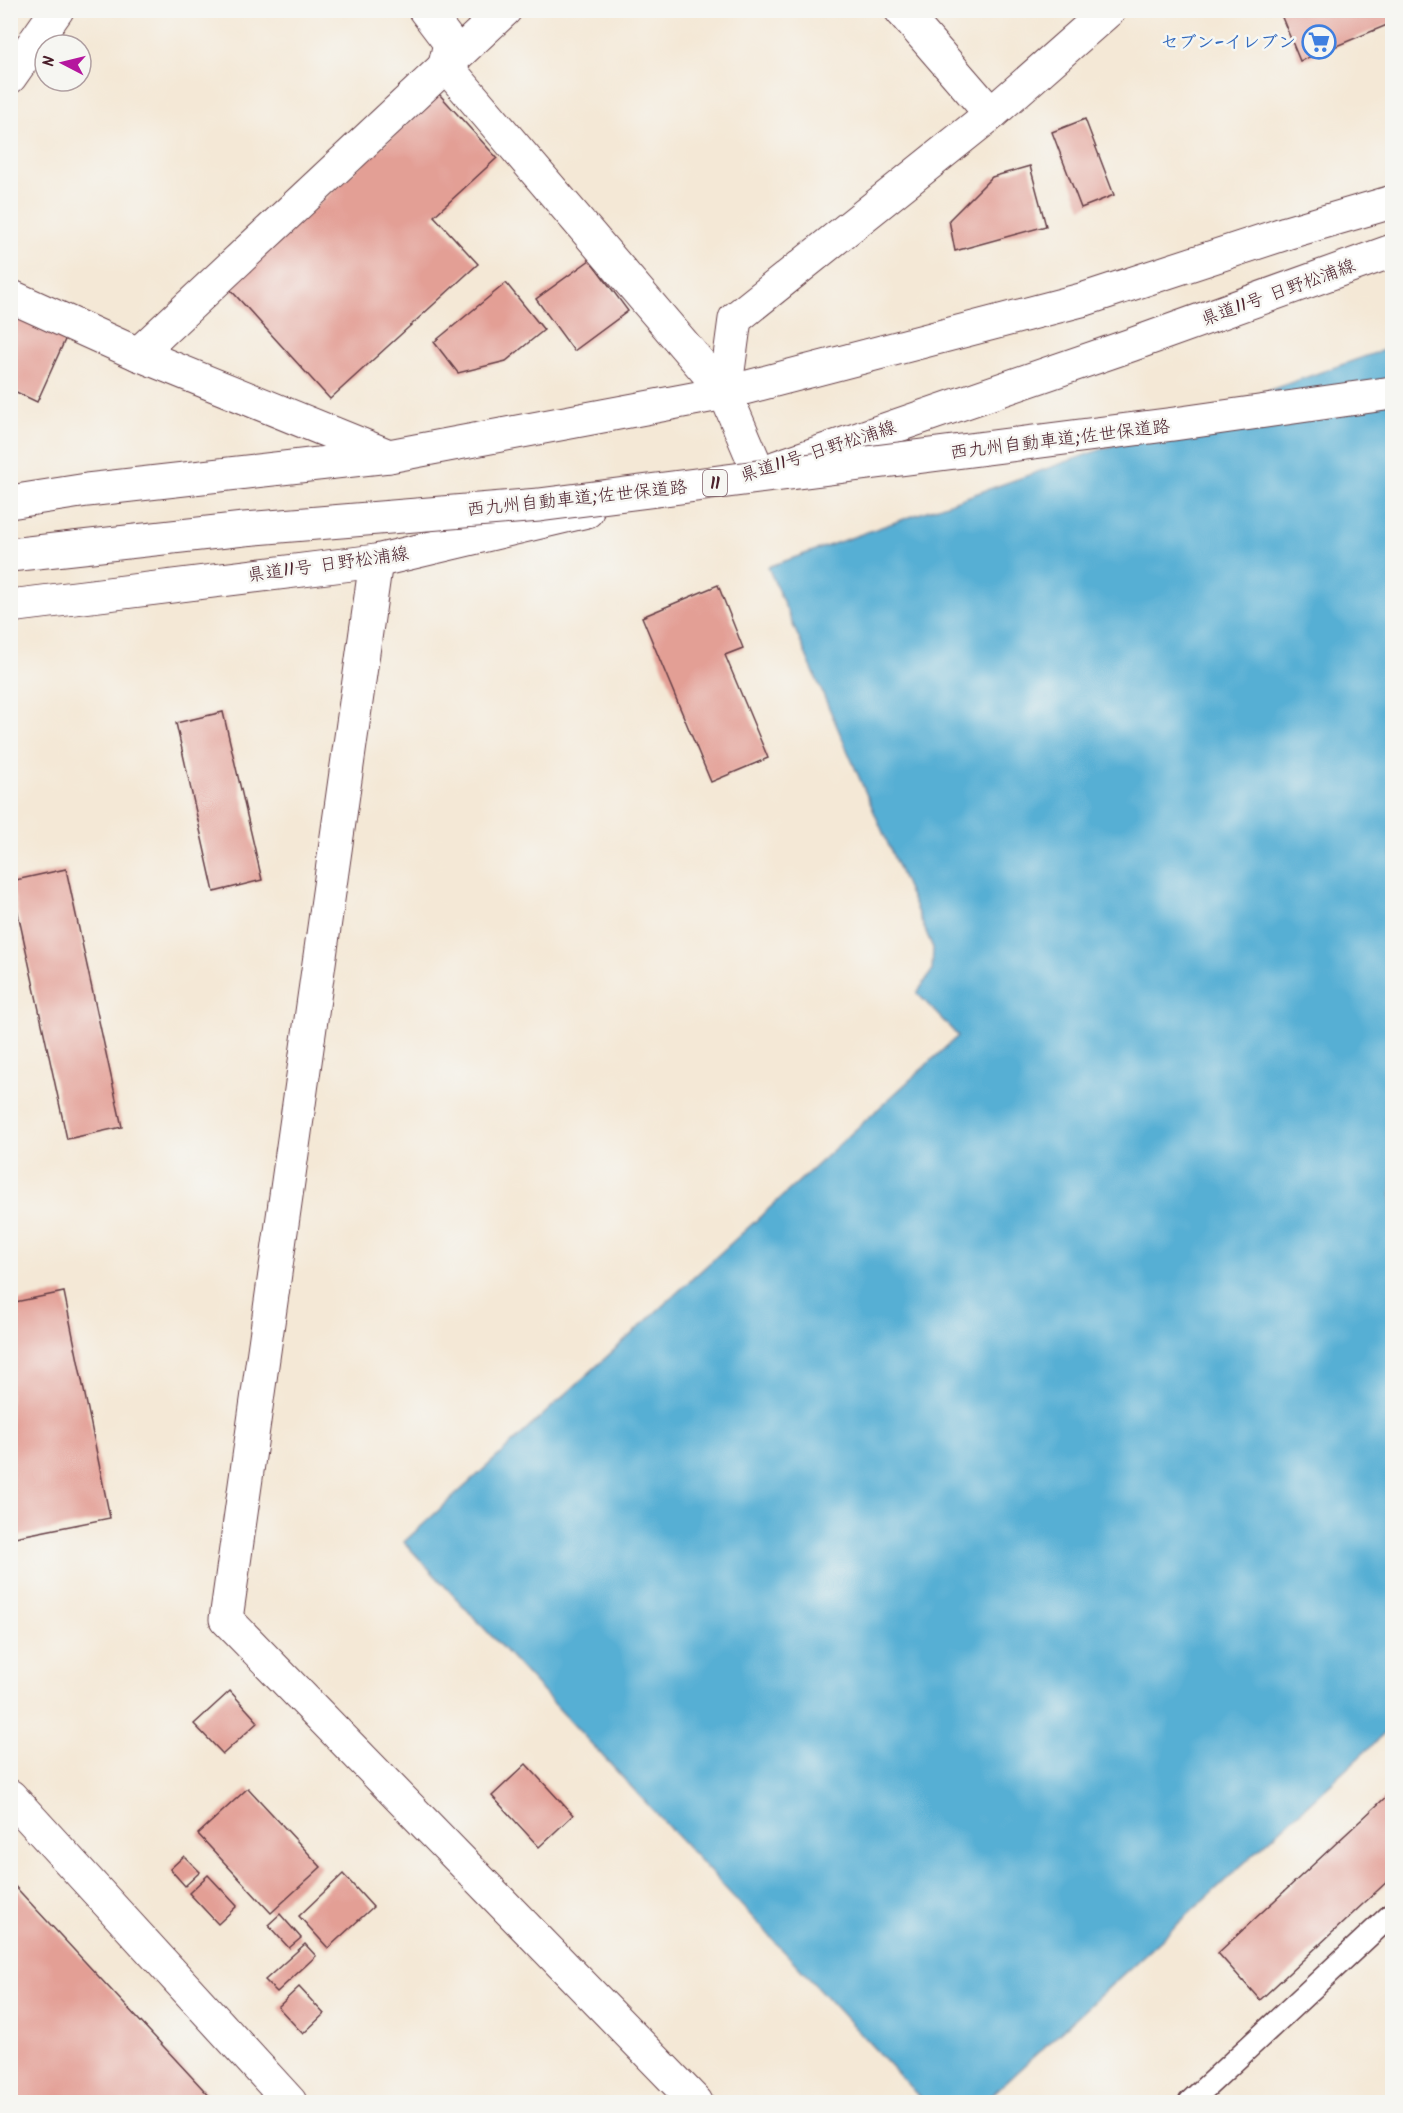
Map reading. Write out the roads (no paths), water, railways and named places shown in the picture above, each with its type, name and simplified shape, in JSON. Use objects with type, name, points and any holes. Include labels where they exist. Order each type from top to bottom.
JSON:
[{"type":"main road","points":[[10,77],[57,10]]},
{"type":"main road","points":[[425,10],[450,43],[445,65]]},
{"type":"main road","points":[[138,354],[505,10]]},
{"type":"main road","points":[[902,10],[990,114]]},
{"type":"main road","points":[[725,393],[735,319],[990,114],[1109,10]]},
{"type":"main road","points":[[445,65],[725,393],[759,473]]},
{"type":"main road","points":[[10,502],[87,490],[389,456],[725,393],[1085,298],[1286,233],[1392,202]]},
{"type":"main road","name":"県道11号 日野松浦線","points":[[10,606],[376,561],[759,473],[1056,372],[1392,251]]},
{"type":"main road","points":[[10,296],[138,354],[389,456]]},
{"type":"main road","name":"西九州自動車道;佐世保道路","points":[[10,555],[244,529],[539,505],[1174,424],[1392,393]]},
{"type":"main road","points":[[376,561],[226,1619],[696,2103]]},
{"type":"main road","points":[[10,1796],[290,2103]]},
{"type":"lane","points":[[1190,2103],[1392,1914]]},
{"type":"water","points":[[1392,347],[1392,1727],[984,2102],[924,2102],[404,1542],[958,1036],[917,993],[932,971],[933,948],[768,567]]},
{"type":"place","name":"セブン-イレブン","points":[[1319,42]]}]
